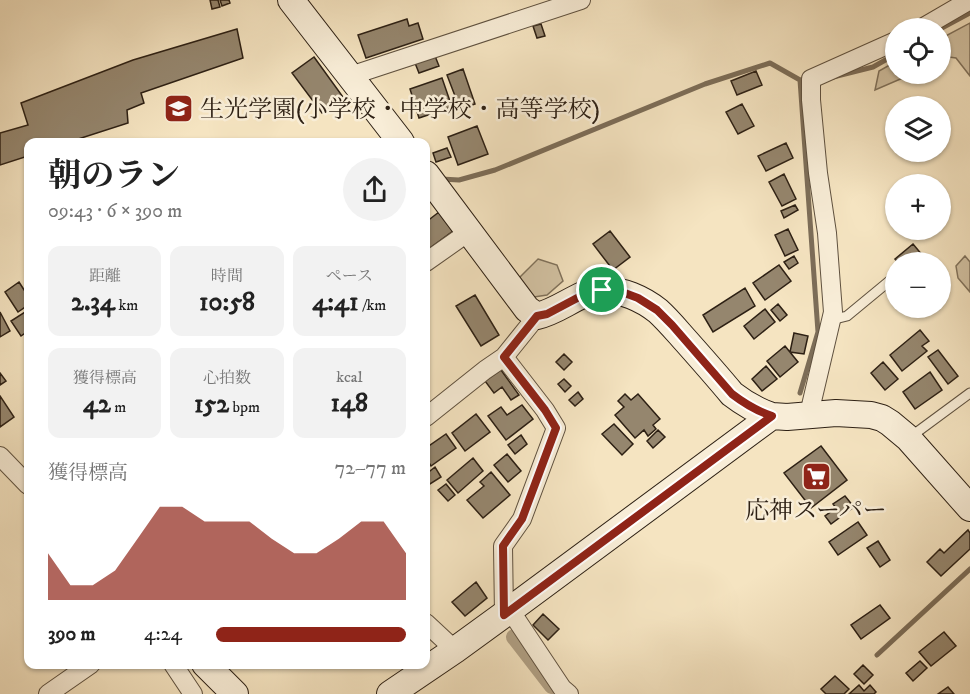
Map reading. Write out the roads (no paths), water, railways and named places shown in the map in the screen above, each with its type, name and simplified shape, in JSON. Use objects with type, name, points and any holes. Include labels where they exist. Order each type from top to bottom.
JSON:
[{"type":"street","points":[[291,0],[398,138]]},
{"type":"street","points":[[350,76],[581,0]]},
{"type":"street","points":[[939,18],[970,0]]},
{"type":"street","points":[[809,414],[833,312],[827,233],[811,100],[811,79],[885,46]]},
{"type":"street","points":[[430,179],[527,309],[537,316]]},
{"type":"street","points":[[430,259],[470,231]]},
{"type":"street","points":[[430,414],[485,369],[504,357],[537,316],[547,314],[581,296],[602,290],[622,292],[638,298],[657,310],[732,394],[758,412],[787,417],[809,414],[854,414],[882,418],[908,438],[970,507]]},
{"type":"street","points":[[504,357],[556,428],[522,519],[503,546],[507,613],[562,688],[569,694]]},
{"type":"street","points":[[430,667],[507,613],[772,416]]},
{"type":"street","points":[[0,456],[24,481]]},
{"type":"street","points":[[430,627],[455,650]]},
{"type":"street","points":[[48,694],[84,669]]},
{"type":"street","points":[[176,669],[193,694]]},
{"type":"street","points":[[210,669],[235,694]]},
{"type":"street","points":[[390,694],[427,669]]},
{"type":"lane","points":[[831,320],[847,316],[885,285]]},
{"type":"lane","points":[[908,438],[970,393]]},
{"type":"waterway","points":[[951,23],[970,13]]},
{"type":"waterway","points":[[833,77],[873,67],[885,60]]},
{"type":"waterway","points":[[441,179],[459,180],[495,170],[705,84],[770,63],[800,80]]},
{"type":"waterway","points":[[800,393],[818,332],[800,80],[809,79]]},
{"type":"waterway","points":[[877,655],[970,569]]},
{"type":"waterway","points":[[514,637],[552,686]]},
{"type":"place","name":"生光学園(小学校・中学校・高等学校)","points":[[179,109]]},
{"type":"place","name":"応神スーパー","points":[[816,477]]}]
